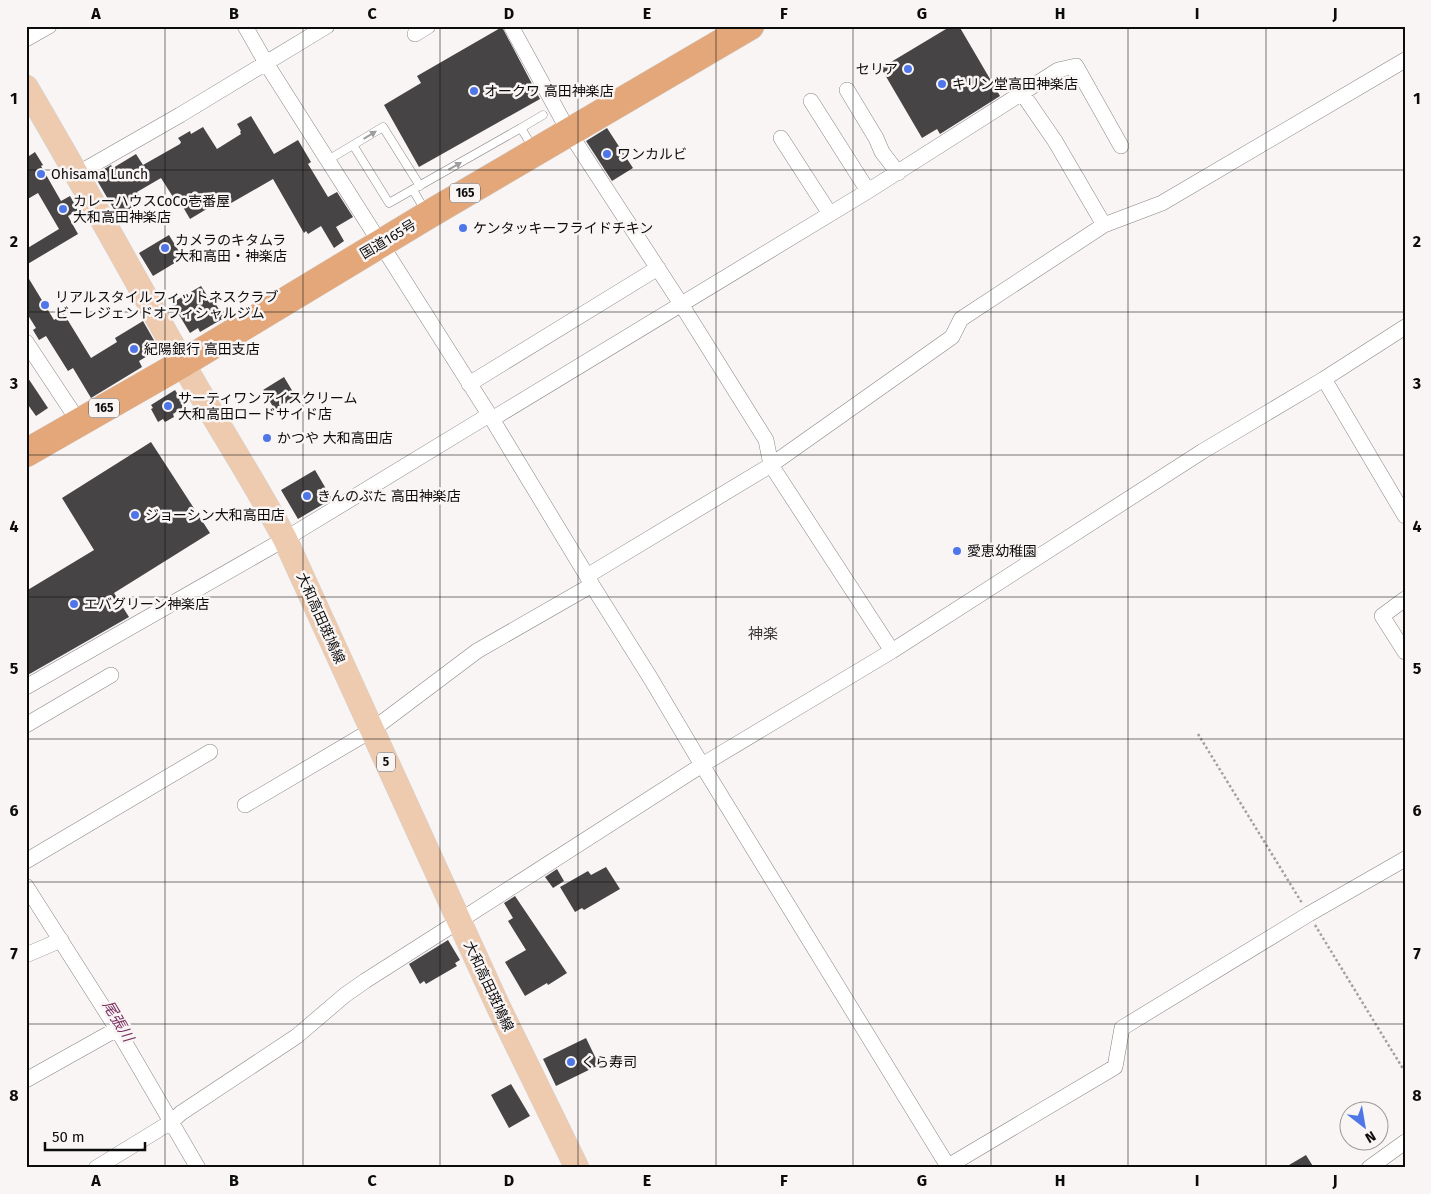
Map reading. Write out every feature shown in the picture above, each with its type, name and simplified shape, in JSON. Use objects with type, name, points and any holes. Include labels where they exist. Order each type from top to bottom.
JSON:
[{"type":"highway","name":"国道165号","points":[[26,453],[183,363],[428,215],[750,26]]},
{"type":"main road","name":"大和高田斑鳩線","points":[[26,87],[285,539],[530,1075],[577,1168]]},
{"type":"street","points":[[26,39],[49,26]]},
{"type":"street","points":[[245,26],[266,63],[490,417],[589,581],[652,678],[702,765],[947,1167],[1115,1067],[1122,1028],[1309,914],[1405,859]]},
{"type":"street","points":[[77,174],[327,26]]},
{"type":"street","points":[[511,26],[569,132],[658,268],[766,440],[771,465],[892,650]]},
{"type":"street","points":[[245,804],[372,730],[477,651],[771,465],[952,336],[961,319],[1104,225],[1162,203],[1405,60]]},
{"type":"street","points":[[26,688],[285,539],[681,304],[868,191],[1058,70],[1076,66],[1121,146]]},
{"type":"street","points":[[847,90],[876,138],[882,152],[898,172]]},
{"type":"street","points":[[1022,93],[1055,141],[1104,225]]},
{"type":"street","points":[[811,101],[868,191]]},
{"type":"street","points":[[781,138],[830,214]]},
{"type":"street","points":[[469,384],[658,268]]},
{"type":"street","points":[[96,1168],[297,1036],[345,995],[365,981],[702,765],[892,650],[1203,451],[1324,380],[1405,327]]},
{"type":"street","points":[[26,342],[79,422]]},
{"type":"street","points":[[1324,380],[1405,516]]},
{"type":"street","points":[[1405,599],[1382,616],[1405,652]]},
{"type":"street","points":[[26,725],[111,675]]},
{"type":"street","points":[[26,861],[210,752]]},
{"type":"street","points":[[26,886],[117,1029],[176,1117],[198,1168]]},
{"type":"street","points":[[26,955],[61,940]]},
{"type":"street","points":[[26,1080],[117,1029]]},
{"type":"street","points":[[1369,1168],[1405,1142]]},
{"type":"lane","points":[[353,145],[389,203],[543,115]]},
{"type":"lane","points":[[328,160],[383,127],[416,188],[428,215]]},
{"type":"lane","points":[[521,128],[535,152]]},
{"type":"building","name":"キリン堂高田神楽店","points":[[951,26],[959,26],[1000,96],[940,134],[937,129],[922,138],[881,68]]},
{"type":"building","name":"オークワ 高田神楽店","points":[[502,27],[540,99],[419,167],[384,105],[421,83],[417,76]]},
{"type":"building","points":[[251,116],[274,154],[298,140],[311,162],[308,164],[328,197],[337,192],[353,217],[336,227],[344,241],[334,248],[321,226],[308,234],[306,231],[304,233],[273,179],[219,210],[215,204],[190,219],[176,195],[173,197],[161,178],[137,192],[140,197],[129,203],[133,209],[119,218],[94,175],[111,165],[113,168],[136,154],[143,165],[180,144],[181,142],[178,138],[190,131],[191,134],[203,127],[217,149],[241,134],[237,124]]},
{"type":"building","name":"ワンカルビ","points":[[607,128],[633,168],[612,181],[586,141]]},
{"type":"building","points":[[35,152],[61,201],[70,196],[78,210],[68,216],[78,234],[26,265],[26,249],[59,229],[38,193],[26,200],[26,158]]},
{"type":"building","points":[[169,235],[183,258],[153,276],[139,253]]},
{"type":"building","points":[[26,274],[54,320],[64,314],[91,358],[117,342],[115,338],[143,321],[159,349],[139,361],[142,367],[91,398],[73,368],[68,371],[46,336],[39,340],[33,330],[36,328],[26,312]]},
{"type":"building","points":[[201,286],[208,297],[211,296],[224,318],[200,332],[198,328],[190,333],[172,303]]},
{"type":"building","points":[[26,375],[48,408],[36,416],[26,402]]},
{"type":"building","points":[[284,377],[296,397],[275,410],[263,390]]},
{"type":"building","name":"サーティワンアイスクリーム 大和高田ロードサイド店","points":[[175,390],[185,406],[173,414],[174,417],[165,422],[163,419],[158,422],[151,409],[153,408],[151,405]]},
{"type":"building","name":"ジョーシン大和高田店","points":[[151,442],[210,533],[114,593],[129,617],[26,676],[26,591],[94,550],[62,498]]},
{"type":"building","name":"きんのぶた 高田神楽店","points":[[315,470],[332,499],[298,519],[281,490]]},
{"type":"building","points":[[606,867],[620,889],[584,910],[582,908],[575,912],[560,887],[588,871],[591,875]]},
{"type":"building","points":[[557,869],[564,881],[553,888],[545,877]]},
{"type":"building","points":[[515,896],[567,973],[525,996],[505,962],[526,950],[508,921],[513,918],[504,903]]},
{"type":"building","points":[[448,940],[460,960],[455,963],[457,966],[426,984],[424,981],[420,984],[409,964]]},
{"type":"building","name":"くら寿司","points":[[586,1038],[599,1065],[556,1086],[543,1059]]},
{"type":"building","points":[[511,1084],[530,1116],[509,1128],[491,1095]]},
{"type":"building","points":[[1306,1155],[1314,1168],[1284,1168]]},
{"type":"place","name":"セリア","points":[[908,69]]},
{"type":"place","name":"キリン堂高田神楽店","points":[[942,84]]},
{"type":"place","name":"オークワ 高田神楽店","points":[[474,91]]},
{"type":"place","name":"ワンカルビ","points":[[607,154]]},
{"type":"place","name":"Ohisama Lunch","points":[[41,174]]},
{"type":"place","name":"カレーハウスCoCo壱番屋 大和高田神楽店","points":[[63,209]]},
{"type":"place","name":"ケンタッキーフライドチキン","points":[[463,228]]},
{"type":"place","name":"カメラのキタムラ 大和高田・神楽店","points":[[165,248]]},
{"type":"place","name":"リアルスタイルフィットネスクラブ ビーレジェンドオフィシャルジム","points":[[45,305]]},
{"type":"place","name":"紀陽銀行 高田支店","points":[[134,349]]},
{"type":"place","name":"サーティワンアイスクリーム 大和高田ロードサイド店","points":[[168,406]]},
{"type":"place","name":"かつや 大和高田店","points":[[267,438]]},
{"type":"place","name":"きんのぶた 高田神楽店","points":[[307,496]]},
{"type":"place","name":"ジョーシン大和高田店","points":[[135,515]]},
{"type":"place","name":"愛恵幼稚園","points":[[957,551]]},
{"type":"place","name":"エバグリーン神楽店","points":[[74,604]]},
{"type":"place","name":"くら寿司","points":[[571,1062]]},
{"type":"district","name":"神楽","points":[[763,634]]},
{"type":"water label","name":"尾張川","points":[[118,1021]]}]
